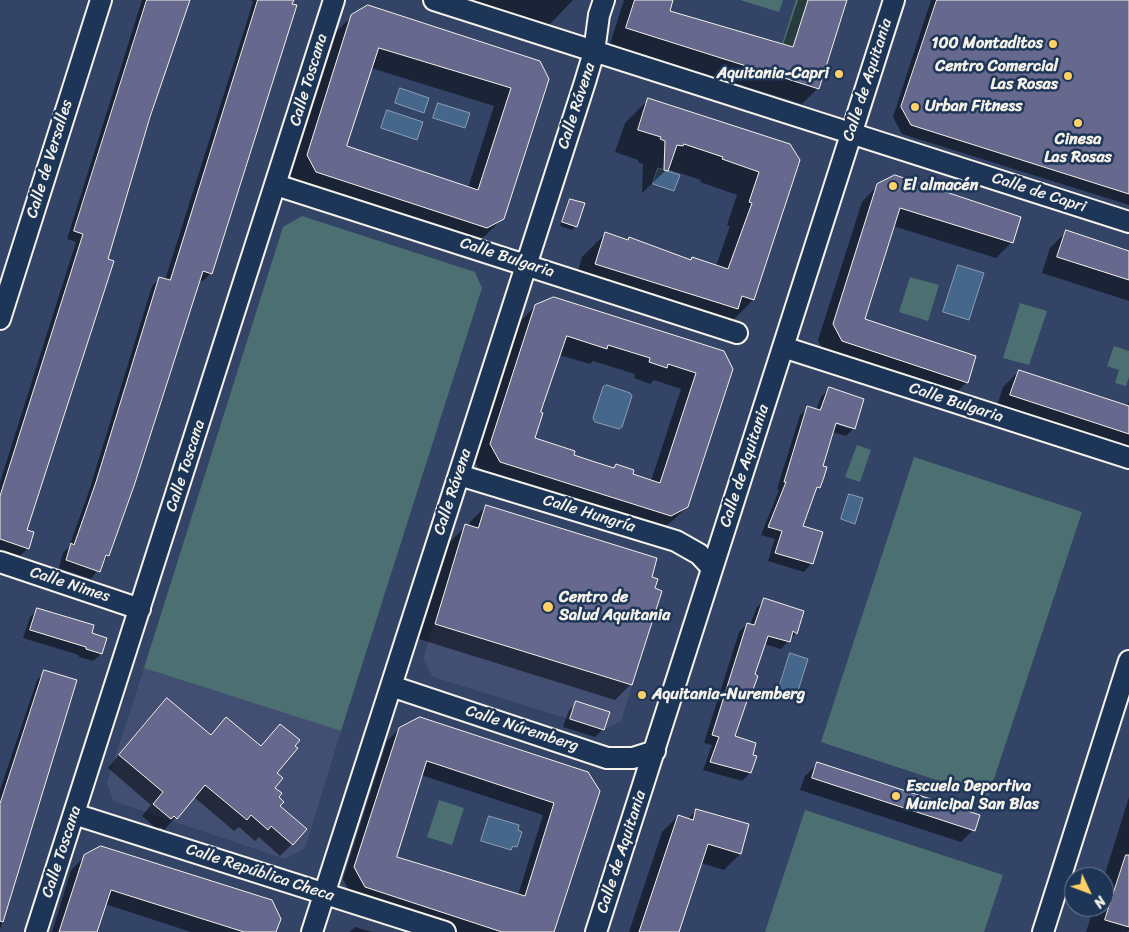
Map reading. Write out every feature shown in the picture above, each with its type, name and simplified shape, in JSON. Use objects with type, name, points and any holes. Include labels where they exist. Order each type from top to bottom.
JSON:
[{"type":"street","name":"Calle de Versalles","points":[[0,319],[100,0]]},
{"type":"street","name":"Calle Toscana","points":[[36,932],[334,0]]},
{"type":"street","name":"Calle de Capri","points":[[434,0],[1129,222]]},
{"type":"street","name":"Calle Rávena","points":[[312,932],[594,52],[599,15],[604,0]]},
{"type":"street","name":"Calle de Aquitania","points":[[596,932],[894,0]]},
{"type":"street","name":"Calle Bulgaria","points":[[276,185],[737,333]]},
{"type":"street","name":"Calle Bulgaria","points":[[783,347],[1129,458]]},
{"type":"street","name":"Calle Hungría","points":[[459,475],[676,541],[699,554],[712,568]]},
{"type":"street","name":"Calle Nimes","points":[[0,562],[140,609]]},
{"type":"street","points":[[1043,932],[1129,661]]},
{"type":"street","name":"Calle Núremberg","points":[[391,686],[607,758],[632,758],[655,751]]},
{"type":"street","name":"Calle República Checa","points":[[74,814],[445,932]]},
{"type":"shaded area","points":[[400,88],[429,98],[424,113],[395,103]]},
{"type":"shaded area","points":[[438,103],[470,113],[465,128],[433,118]]},
{"type":"shaded area","points":[[387,110],[423,122],[417,140],[381,128]]},
{"type":"shaded area","points":[[658,168],[680,175],[674,191],[653,184]]},
{"type":"shaded area","points":[[958,265],[984,273],[969,320],[943,312]]},
{"type":"shaded area","points":[[607,385],[630,393],[632,396],[622,427],[619,429],[595,422],[593,418],[603,387]]},
{"type":"shaded area","points":[[849,494],[863,498],[855,524],[841,519]]},
{"type":"shaded area","name":"Centro de Salud Aquitania","points":[[486,505],[657,558],[652,577],[658,579],[655,588],[662,591],[621,721],[604,730],[433,677],[423,659],[465,524],[483,530],[480,523]]},
{"type":"shaded area","points":[[790,653],[808,659],[796,697],[778,691]]},
{"type":"shaded area","points":[[144,668],[341,731],[305,848],[285,859],[113,801],[107,782]]},
{"type":"shaded area","points":[[489,816],[519,825],[518,830],[522,832],[517,847],[513,846],[511,850],[481,841]]},
{"type":"green space","points":[[740,0],[783,0],[779,12]]},
{"type":"green space","points":[[796,0],[808,0],[793,47],[782,44]]},
{"type":"green space","points":[[302,216],[475,272],[482,288],[341,731],[144,668],[283,227]]},
{"type":"green space","points":[[910,277],[939,285],[928,321],[899,312]]},
{"type":"green space","points":[[1020,303],[1047,311],[1029,365],[1003,358]]},
{"type":"green space","points":[[1114,346],[1129,351],[1129,377],[1126,386],[1115,383],[1119,370],[1107,366]]},
{"type":"green space","points":[[857,445],[871,450],[860,482],[845,477]]},
{"type":"green space","points":[[914,457],[1082,512],[988,797],[821,742]]},
{"type":"green space","points":[[439,800],[464,808],[452,845],[427,837]]},
{"type":"green space","points":[[805,810],[1003,875],[984,932],[765,932]]},
{"type":"building","points":[[147,0],[190,0],[150,117],[108,259],[114,261],[27,530],[34,532],[29,549],[0,539],[0,496],[83,234],[74,231]]},
{"type":"building","points":[[258,0],[294,0],[292,4],[297,5],[212,274],[203,271],[134,486],[109,556],[106,555],[100,572],[66,560],[71,543],[74,545],[96,482],[159,277],[170,280]]},
{"type":"building","points":[[635,0],[673,0],[670,11],[793,47],[808,0],[847,0],[819,89],[626,28]]},
{"type":"building","name":"Centro Comercial Las Rosas","points":[[937,0],[1129,0],[1129,194],[911,125],[901,107]]},
{"type":"building","points":[[368,5],[540,61],[549,79],[504,219],[487,228],[316,172],[307,155],[351,15]],"holes":[[[379,48],[511,88],[478,190],[347,146]]]},
{"type":"building","points":[[648,98],[790,144],[800,160],[754,300],[742,296],[738,309],[595,264],[605,232],[628,240],[629,237],[691,260],[692,257],[728,269],[752,203],[749,202],[759,172],[722,159],[723,157],[684,144],[683,146],[677,145],[668,171],[664,170],[665,141],[660,139],[661,137],[638,130]]},
{"type":"building","points":[[895,175],[1021,217],[1013,243],[900,208],[865,319],[976,356],[968,383],[842,341],[833,324],[877,184]]},
{"type":"building","points":[[570,199],[585,203],[577,227],[562,222]]},
{"type":"building","points":[[1066,230],[1129,251],[1129,280],[1057,257]]},
{"type":"building","points":[[554,297],[724,351],[733,369],[688,507],[671,516],[500,462],[490,444],[535,305]],"holes":[[[567,336],[607,349],[608,345],[650,358],[649,362],[667,368],[668,364],[696,373],[660,483],[633,474],[634,470],[616,464],[614,468],[595,462],[574,455],[575,451],[535,438],[543,413],[541,412]]]},
{"type":"building","points":[[1019,370],[1129,406],[1129,434],[1010,395]]},
{"type":"building","points":[[829,387],[864,399],[855,429],[836,423],[823,466],[827,467],[824,477],[820,488],[817,487],[803,526],[823,532],[813,564],[775,553],[782,531],[768,527],[786,482],[784,482],[807,406],[820,410]]},
{"type":"building","name":"Centro de Salud Aquitania","points":[[486,505],[657,558],[652,577],[658,579],[655,588],[662,591],[632,685],[435,624],[465,524],[478,528]]},
{"type":"building","points":[[764,598],[804,611],[797,634],[793,631],[790,642],[768,636],[755,674],[758,676],[735,736],[756,743],[753,755],[757,756],[751,773],[710,762],[719,737],[712,735],[747,623],[754,625]]},
{"type":"building","points":[[37,608],[94,625],[92,633],[107,638],[102,654],[86,649],[86,647],[30,630]]},
{"type":"building","points":[[44,670],[77,680],[3,922],[0,921],[0,804]]},
{"type":"building","points":[[167,698],[211,735],[226,717],[261,746],[280,724],[300,740],[295,746],[298,748],[277,773],[283,778],[275,788],[282,793],[279,797],[284,802],[280,806],[307,829],[293,845],[271,826],[268,830],[251,815],[247,820],[205,785],[177,819],[174,816],[171,819],[153,804],[163,792],[119,755]]},
{"type":"building","points":[[576,701],[610,712],[604,730],[570,719]]},
{"type":"building","points":[[420,717],[588,772],[600,791],[554,932],[502,932],[365,887],[354,867],[399,728]],"holes":[[[427,761],[554,803],[525,896],[397,857]]]},
{"type":"building","name":"Escuela Deportiva Municipal San Blas","points":[[817,762],[980,815],[975,831],[812,778]]},
{"type":"building","points":[[696,809],[749,824],[741,854],[708,844],[679,932],[639,932],[678,815],[693,820]]},
{"type":"building","points":[[101,846],[272,900],[281,919],[276,932],[244,932],[111,890],[97,932],[59,932],[84,855]]},
{"type":"building","points":[[1126,855],[1129,855],[1129,927],[1105,920],[1106,917],[1114,917],[1114,892]]},
{"type":"place","name":"100 Montaditos","points":[[1053,44]]},
{"type":"place","name":"Aquitania-Capri","points":[[839,74]]},
{"type":"place","name":"Centro Comercial Las Rosas","points":[[1068,76]]},
{"type":"place","name":"Urban Fitness","points":[[915,107]]},
{"type":"place","name":"Cinesa Las Rosas","points":[[1078,123]]},
{"type":"place","name":"El almacén","points":[[893,186]]},
{"type":"place","name":"Centro de Salud Aquitania","points":[[548,607]]},
{"type":"place","name":"Aquitania-Nuremberg","points":[[642,695]]},
{"type":"place","name":"Escuela Deportiva Municipal San Blas","points":[[896,796]]}]
